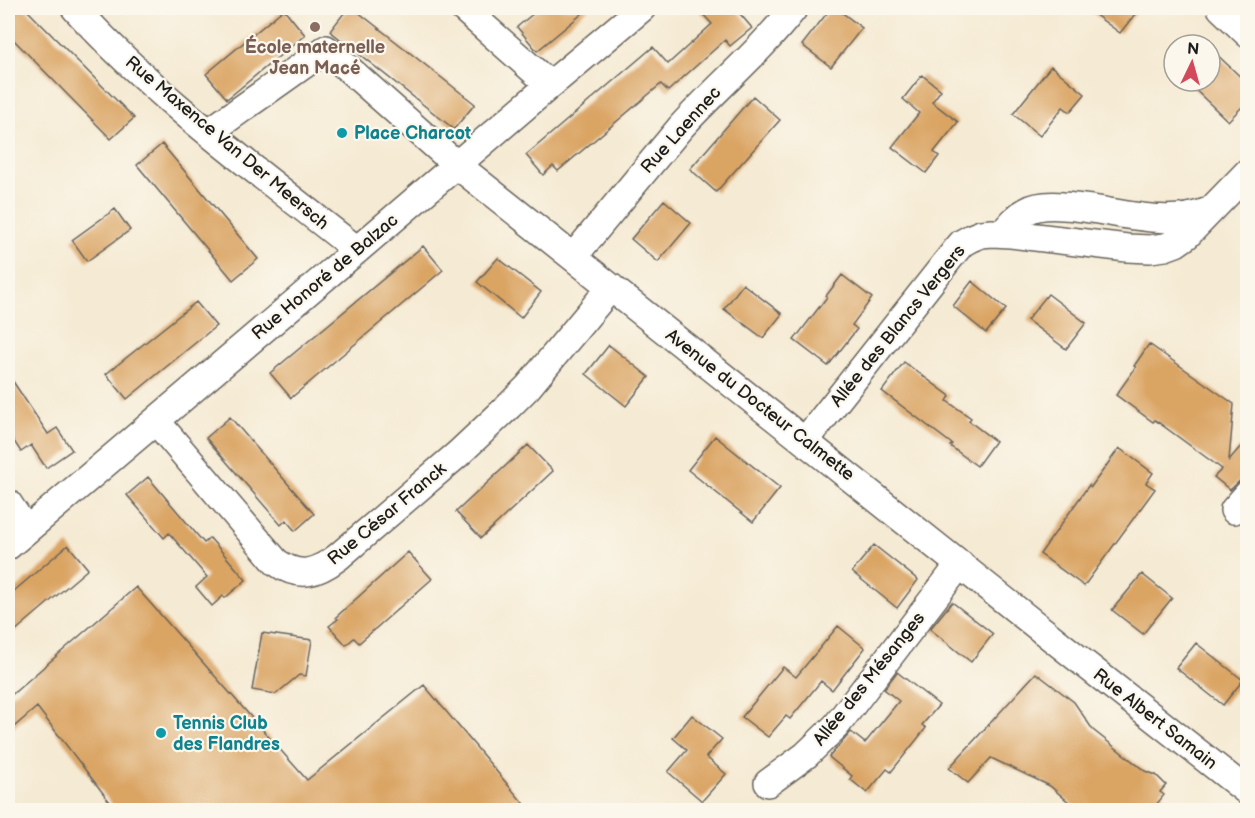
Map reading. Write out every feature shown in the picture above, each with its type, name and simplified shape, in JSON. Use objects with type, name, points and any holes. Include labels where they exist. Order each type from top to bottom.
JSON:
[{"type":"street","name":"Rue Maxence Van Der Meersch","points":[[75,8],[140,74],[357,250]]},
{"type":"street","points":[[463,8],[550,85]]},
{"type":"street","name":"Rue Honoré de Balzac","points":[[17,538],[642,8]]},
{"type":"street","name":"Rue Laennec","points":[[573,257],[680,128],[765,43],[794,8]]},
{"type":"street","points":[[1221,8],[1248,34]]},
{"type":"street","name":"Avenue du Docteur Calmette","points":[[209,132],[326,49],[457,165],[1062,646]]},
{"type":"street","name":"Allée des Blancs Vergers","points":[[805,441],[962,243],[981,234],[1003,233],[1127,248],[1165,248],[1186,236],[1248,172]]},
{"type":"street","name":"Rue César Franck","points":[[156,421],[276,562],[290,570],[310,573],[338,557],[495,420],[528,387],[611,287]]},
{"type":"street","points":[[8,502],[17,538]]},
{"type":"street","name":"Allée des Mésanges","points":[[768,783],[813,749],[836,726],[960,564]]},
{"type":"street","name":"Rue Albert Samain","points":[[1062,646],[1248,792]]},
{"type":"building","points":[[8,8],[25,8],[134,118],[111,139],[8,34]]},
{"type":"building","points":[[348,8],[353,8],[475,104],[454,129],[330,31]]},
{"type":"building","points":[[540,8],[589,8],[537,51],[517,27]]},
{"type":"building","points":[[697,8],[735,8],[752,28],[730,46],[725,40],[668,91],[661,84],[558,171],[553,166],[543,175],[526,155],[653,47],[668,64],[712,24]]},
{"type":"building","points":[[831,8],[836,8],[862,28],[831,67],[802,45]]},
{"type":"building","points":[[1086,8],[1140,8],[1120,33]]},
{"type":"building","points":[[284,9],[305,35],[227,99],[206,74]]},
{"type":"building","points":[[1222,59],[1248,84],[1248,101],[1228,121],[1199,93],[1222,93]]},
{"type":"building","points":[[1051,66],[1085,94],[1070,112],[1063,107],[1040,136],[1013,114]]},
{"type":"building","points":[[922,75],[941,90],[932,102],[958,122],[934,152],[939,156],[926,173],[892,147],[919,113],[903,99]]},
{"type":"building","points":[[753,96],[780,120],[716,192],[690,169]]},
{"type":"building","points":[[162,144],[258,259],[233,280],[137,165]]},
{"type":"building","points":[[664,200],[691,223],[658,262],[631,239]]},
{"type":"building","points":[[115,209],[130,230],[87,261],[72,240]]},
{"type":"building","points":[[423,246],[443,270],[291,398],[270,373]]},
{"type":"building","points":[[498,258],[541,292],[521,318],[477,282]]},
{"type":"building","points":[[842,275],[872,298],[852,325],[857,329],[828,366],[794,340]]},
{"type":"building","points":[[972,281],[1006,309],[986,333],[953,306]]},
{"type":"building","points":[[743,284],[782,314],[763,338],[724,309]]},
{"type":"building","points":[[1048,294],[1086,323],[1066,349],[1027,320]]},
{"type":"building","points":[[196,302],[216,326],[127,399],[106,374]]},
{"type":"building","points":[[1149,344],[1234,404],[1229,460],[1248,438],[1248,473],[1230,490],[1214,477],[1222,469],[1155,420],[1153,422],[1116,395]]},
{"type":"building","points":[[609,345],[649,377],[626,406],[586,374]]},
{"type":"building","points":[[904,362],[950,396],[947,401],[971,418],[969,421],[995,441],[977,466],[882,391]]},
{"type":"building","points":[[8,374],[48,434],[57,428],[72,450],[46,468],[31,445],[21,452],[8,432]]},
{"type":"building","points":[[230,417],[314,514],[295,531],[286,520],[281,525],[206,438]]},
{"type":"building","points":[[715,436],[780,488],[753,522],[688,470]]},
{"type":"building","points":[[528,445],[553,471],[481,538],[456,512]]},
{"type":"building","points":[[1119,448],[1153,473],[1146,483],[1155,489],[1084,586],[1040,554],[1089,485],[1091,487]]},
{"type":"building","points":[[148,477],[204,543],[210,538],[246,580],[212,606],[196,587],[207,577],[169,533],[164,538],[127,495]]},
{"type":"building","points":[[68,545],[88,569],[8,637],[8,596]]},
{"type":"building","points":[[874,545],[918,580],[897,608],[852,572]]},
{"type":"building","points":[[408,552],[432,579],[359,643],[354,638],[346,645],[329,626]]},
{"type":"building","points":[[1142,574],[1172,598],[1143,634],[1112,610]]},
{"type":"building","name":"Tennis Club des Flandres","points":[[136,587],[307,780],[424,685],[529,810],[116,810],[37,707],[8,732],[8,698]]},
{"type":"building","points":[[952,602],[993,634],[971,662],[930,629]]},
{"type":"building","points":[[838,626],[865,648],[832,690],[821,681],[790,719],[786,716],[768,737],[742,717],[783,667],[796,677]]},
{"type":"building","points":[[262,633],[312,640],[306,676],[299,675],[276,694],[252,690]]},
{"type":"building","points":[[1196,643],[1243,680],[1223,705],[1176,668]]},
{"type":"building","points":[[897,672],[939,705],[922,725],[926,728],[891,772],[887,769],[867,793],[850,779],[852,776],[829,757],[851,732],[865,743],[899,701],[884,689]]},
{"type":"building","points":[[1036,673],[1074,702],[1093,730],[1145,771],[1156,775],[1166,785],[1160,792],[1164,795],[1152,810],[1078,810],[1050,786],[991,758],[968,783],[949,768]]},
{"type":"building","points":[[692,715],[722,739],[706,757],[726,774],[702,801],[668,772],[687,750],[673,738]]},
{"type":"place","name":"École maternelle Jean Macé","points":[[315,27]]},
{"type":"place","name":"Place Charcot","points":[[342,133]]},
{"type":"place","name":"Tennis Club des Flandres","points":[[161,733]]}]
